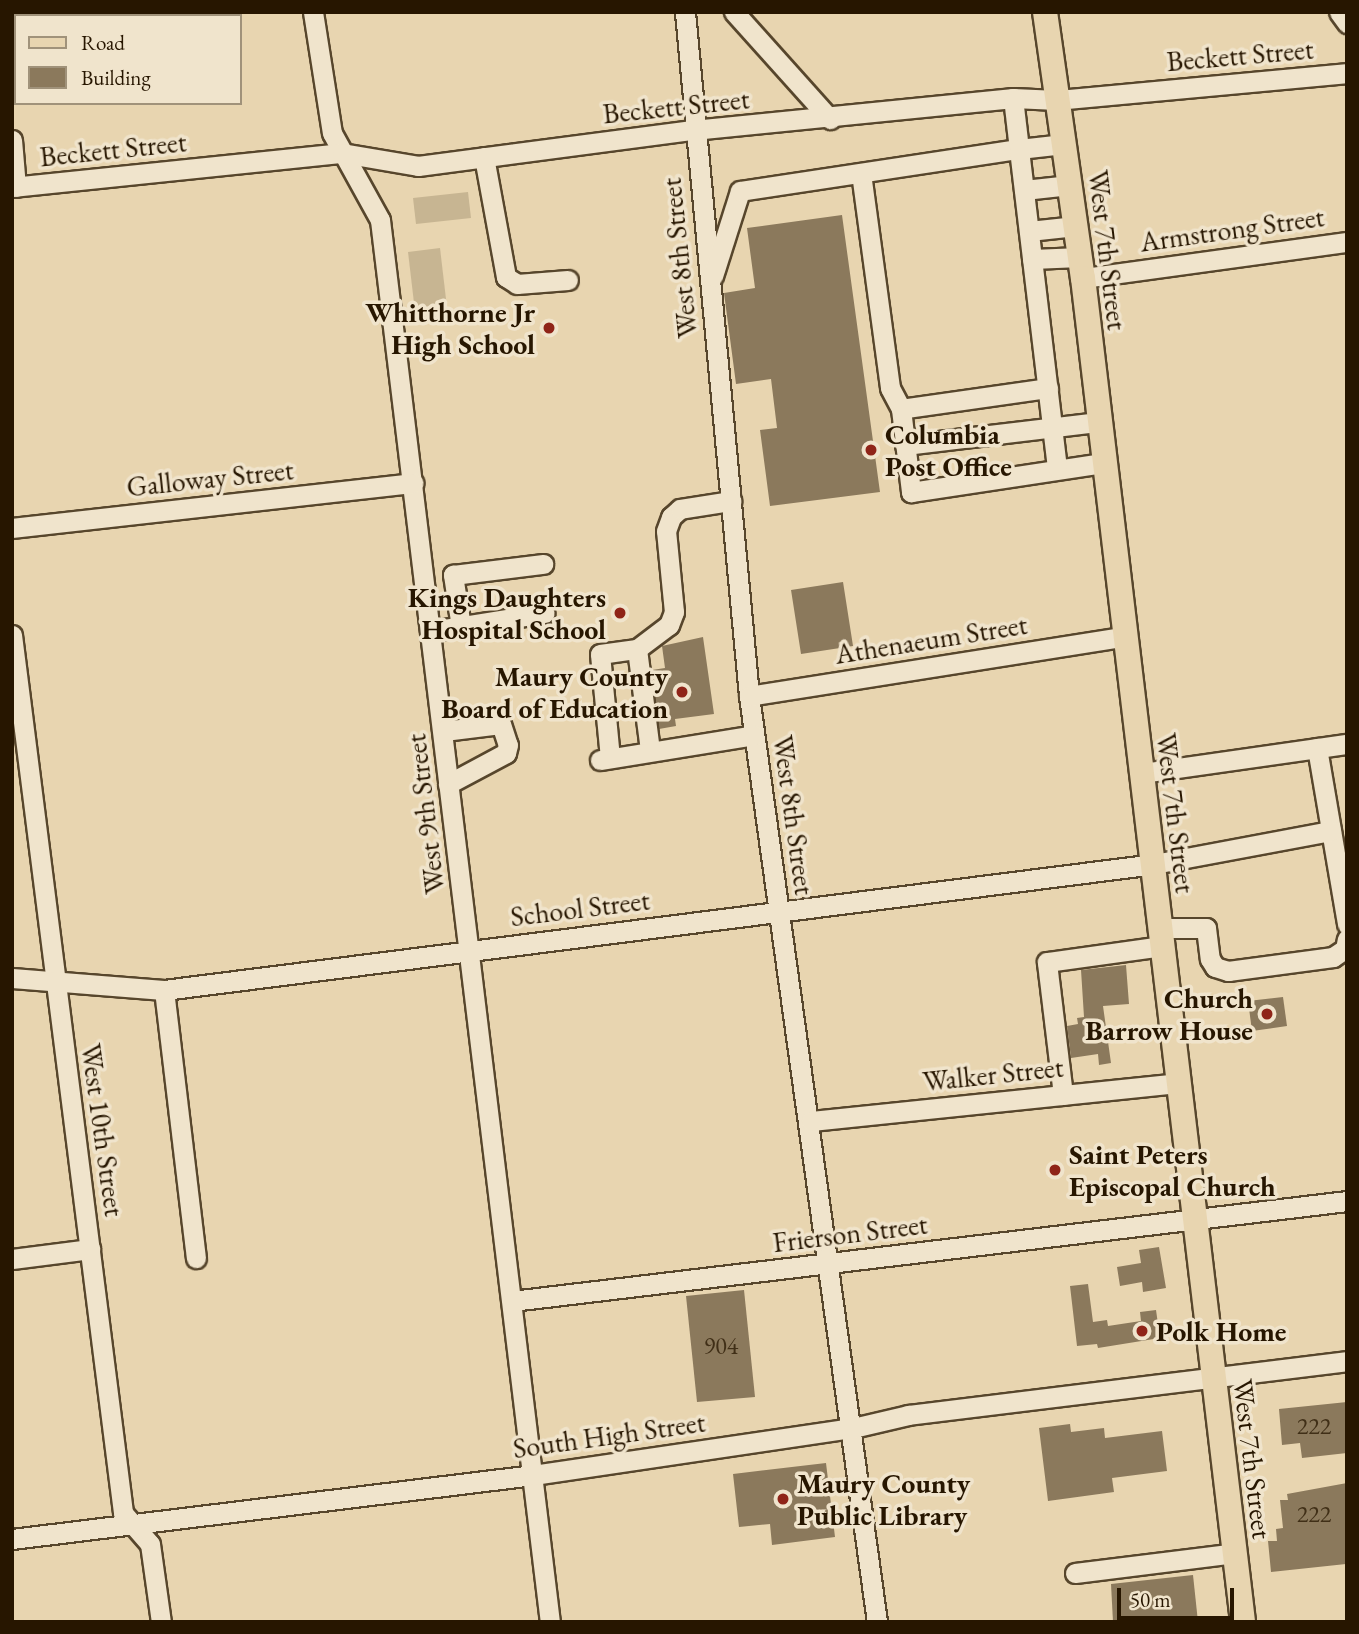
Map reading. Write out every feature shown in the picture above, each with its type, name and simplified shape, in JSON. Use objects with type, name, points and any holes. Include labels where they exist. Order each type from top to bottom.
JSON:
[{"type":"main road","name":"West 7th Street","points":[[1045,12],[1082,267],[1122,637],[1154,863],[1243,1622]]},
{"type":"street","name":"West 9th Street","points":[[313,12],[332,133],[380,220],[432,631],[448,784],[550,1622]]},
{"type":"street","name":"West 8th Street","points":[[685,12],[693,130],[711,283],[749,696],[811,1121],[877,1622]]},
{"type":"street","points":[[734,12],[830,119]]},
{"type":"street","points":[[1339,12],[1347,23]]},
{"type":"street","name":"Beckett Street","points":[[14,187],[342,153],[418,166],[693,130],[830,119],[1013,98],[1057,100],[1347,73]]},
{"type":"street","points":[[1013,98],[1057,468]]},
{"type":"street","points":[[12,140],[14,187]]},
{"type":"street","points":[[711,283],[740,191],[1064,144]]},
{"type":"street","points":[[484,158],[506,277],[517,284],[568,280]]},
{"type":"street","points":[[860,173],[890,387],[901,409],[911,492],[1103,463]]},
{"type":"street","points":[[1024,190],[1070,185]]},
{"type":"street","points":[[1029,231],[1076,226]]},
{"type":"street","name":"Armstrong Street","points":[[1032,259],[1082,267],[1347,242]]},
{"type":"street","points":[[901,409],[1048,388]]},
{"type":"street","points":[[905,445],[1052,425],[1099,422]]},
{"type":"street","name":"Galloway Street","points":[[12,528],[413,483]]},
{"type":"street","points":[[731,501],[680,509],[671,517],[666,531],[674,612],[656,638],[637,649],[600,654],[605,759],[754,735]]},
{"type":"street","points":[[461,627],[453,575],[543,564]]},
{"type":"street","points":[[432,631],[545,613]]},
{"type":"street","name":"West 10th Street","points":[[12,635],[123,1513],[150,1544],[161,1622]]},
{"type":"street","name":"Athenaeum Street","points":[[749,696],[1122,637]]},
{"type":"street","points":[[637,649],[650,751]]},
{"type":"street","points":[[444,731],[501,724],[508,745],[506,754],[448,784]]},
{"type":"street","points":[[1142,773],[1347,744]]},
{"type":"street","points":[[1317,748],[1347,924]]},
{"type":"street","name":"School Street","points":[[12,978],[164,990],[1154,863],[1331,831]]},
{"type":"street","points":[[1063,1095],[1047,962],[1206,928],[1210,959],[1214,967],[1228,971],[1333,957],[1345,948],[1347,939]]},
{"type":"street","points":[[164,990],[196,1258]]},
{"type":"street","name":"Walker Street","points":[[811,1121],[1180,1083]]},
{"type":"street","name":"Frierson Street","points":[[512,1301],[1347,1201]]},
{"type":"street","points":[[12,1259],[90,1249]]},
{"type":"street","name":"South High Street","points":[[12,1539],[533,1475],[853,1428],[908,1415],[1347,1361]]},
{"type":"street","points":[[1075,1573],[1235,1553]]},
{"type":"shaded area","points":[[468,192],[471,218],[416,224],[413,198]]},
{"type":"shaded area","points":[[440,248],[448,316],[416,320],[408,252]]},
{"type":"building","points":[[842,215],[880,492],[770,506],[760,430],[777,428],[771,379],[736,384],[724,293],[755,288],[747,228]]},
{"type":"building","points":[[843,582],[853,646],[801,654],[791,590]]},
{"type":"building","name":"Maury County Board of Education","points":[[703,637],[714,714],[675,719],[676,726],[659,729],[652,670],[665,668],[662,646]]},
{"type":"building","points":[[1126,965],[1129,1004],[1103,1006],[1111,1063],[1099,1065],[1098,1054],[1071,1058],[1067,1026],[1078,1024],[1077,1018],[1084,1017],[1081,970]]},
{"type":"building","name":"Church Barrow House","points":[[1283,997],[1287,1026],[1252,1031],[1248,1001]]},
{"type":"building","points":[[1159,1247],[1166,1288],[1143,1292],[1142,1282],[1120,1286],[1117,1267],[1141,1263],[1139,1250]]},
{"type":"building","points":[[1088,1284],[1093,1322],[1107,1320],[1108,1326],[1141,1321],[1140,1312],[1156,1310],[1160,1338],[1098,1348],[1097,1344],[1077,1346],[1070,1286]]},
{"type":"building","points":[[744,1290],[755,1397],[697,1402],[686,1296]]},
{"type":"building","points":[[1347,1402],[1347,1453],[1302,1458],[1300,1443],[1282,1445],[1279,1409]]},
{"type":"building","points":[[1070,1424],[1071,1432],[1104,1428],[1105,1438],[1162,1431],[1167,1471],[1112,1478],[1114,1492],[1048,1501],[1039,1428]]},
{"type":"building","name":"Maury County Public Library","points":[[826,1463],[835,1537],[772,1545],[770,1524],[739,1527],[733,1474]]},
{"type":"building","points":[[1347,1483],[1346,1564],[1271,1572],[1268,1541],[1277,1541],[1276,1529],[1283,1528],[1280,1500],[1288,1500],[1287,1494]]},
{"type":"building","points":[[1193,1575],[1198,1622],[1113,1622],[1111,1584]]},
{"type":"place","name":"Whitthorne Jr High School","points":[[549,328]]},
{"type":"place","name":"Columbia Post Office","points":[[871,450]]},
{"type":"place","name":"Kings Daughters Hospital School","points":[[620,613]]},
{"type":"place","name":"Maury County Board of Education","points":[[682,692]]},
{"type":"place","name":"Church Barrow House","points":[[1267,1014]]},
{"type":"place","name":"Saint Peters Episcopal Church","points":[[1055,1170]]},
{"type":"place","name":"Polk Home","points":[[1142,1331]]},
{"type":"place","name":"Maury County Public Library","points":[[783,1499]]}]
